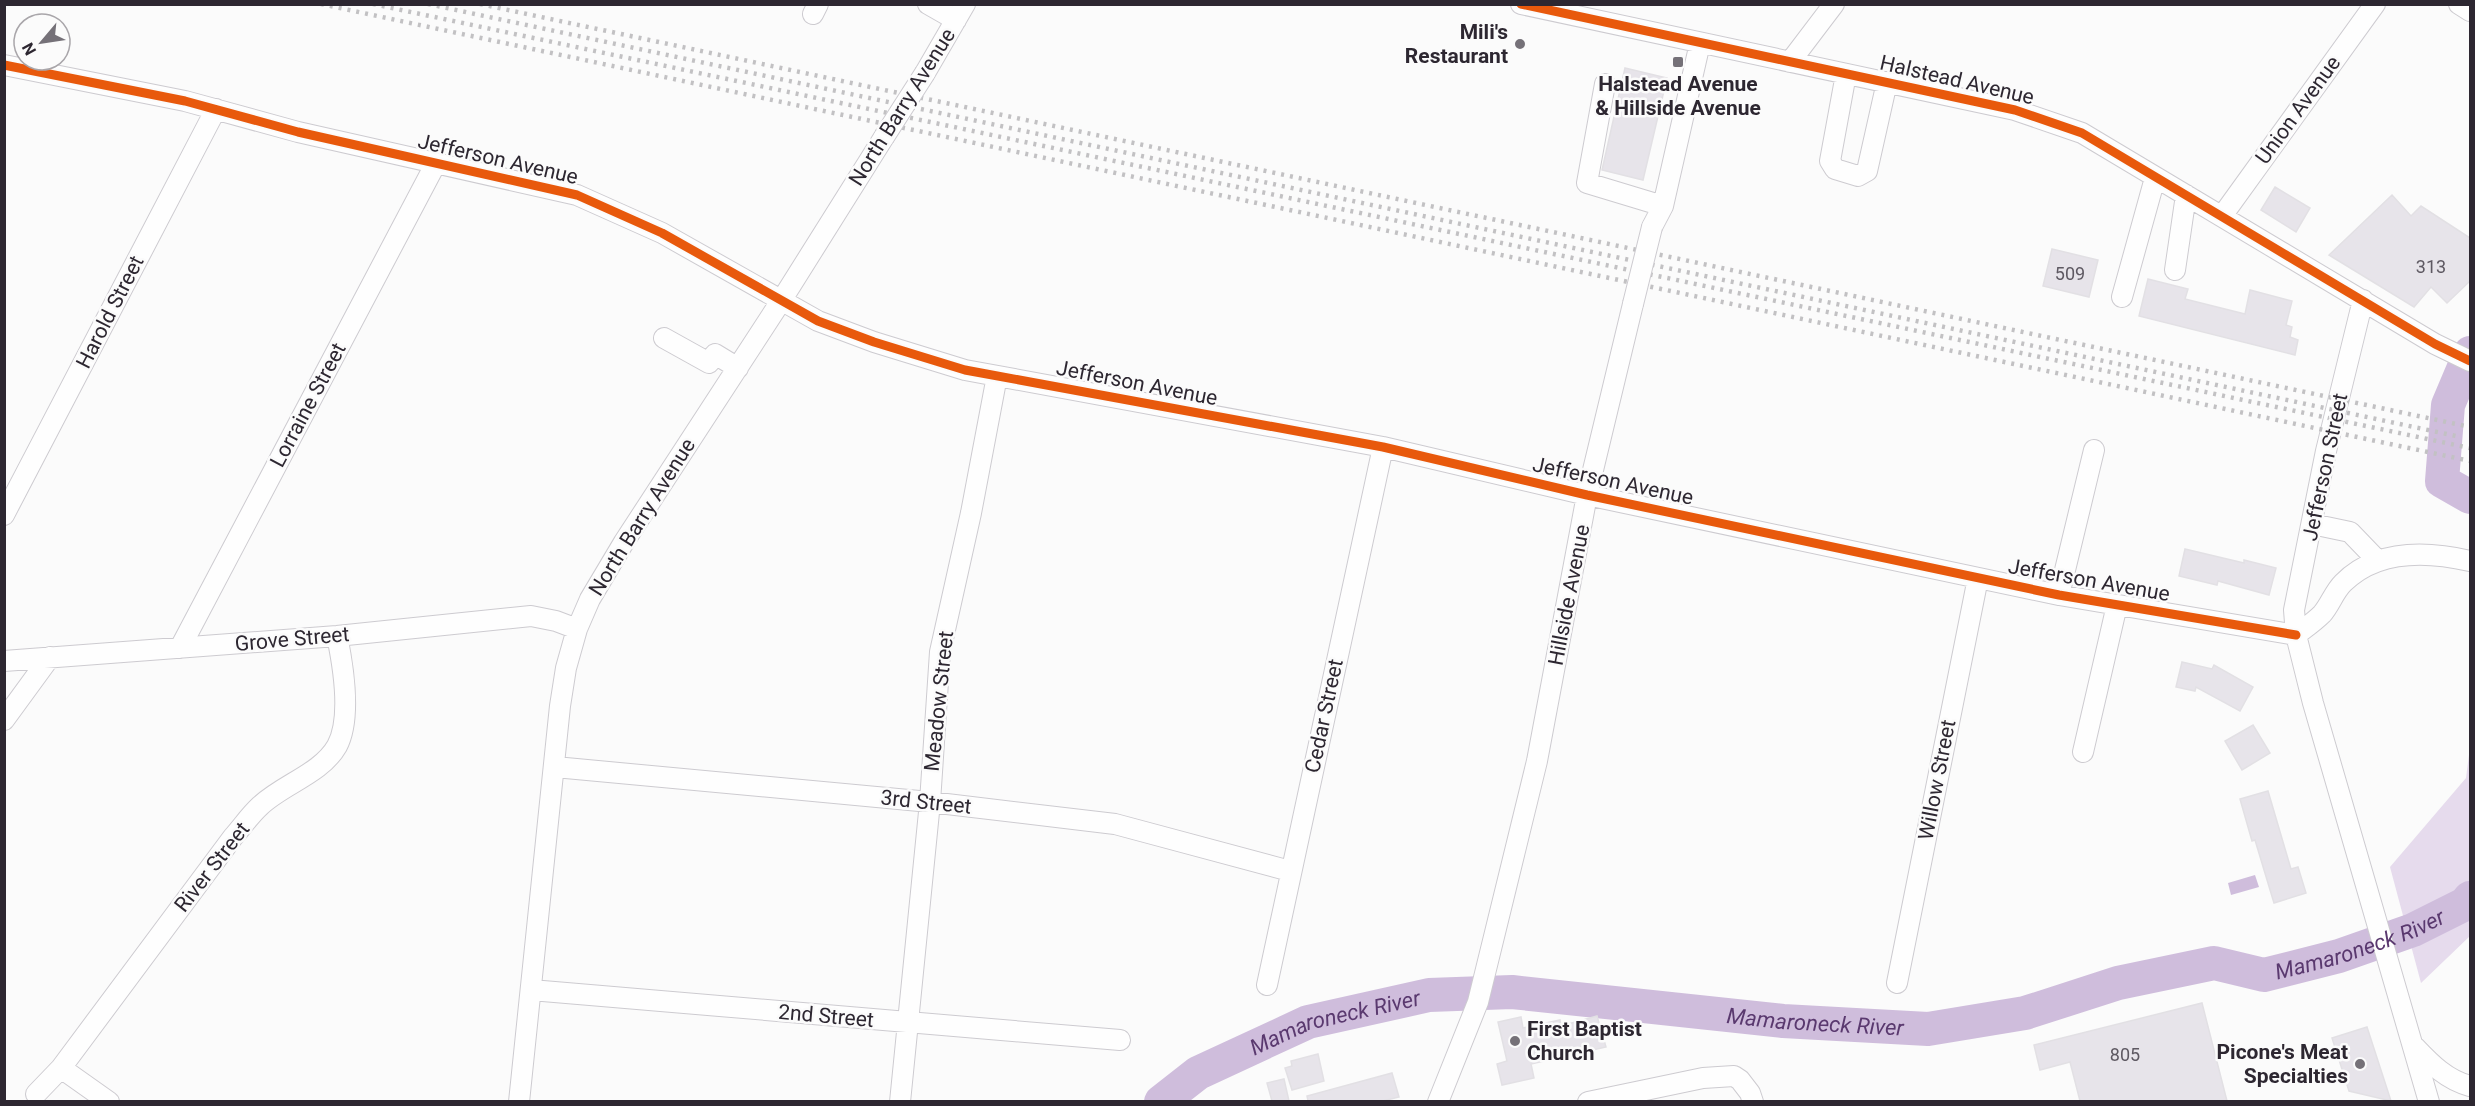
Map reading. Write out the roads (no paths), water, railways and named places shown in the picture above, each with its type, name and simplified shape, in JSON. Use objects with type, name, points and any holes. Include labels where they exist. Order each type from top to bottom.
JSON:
[{"type":"street","points":[[928,4],[961,13]]},
{"type":"street","name":"Halstead Avenue","points":[[1521,4],[2015,110],[2082,133],[2435,344],[2470,362]]},
{"type":"street","points":[[1790,62],[1834,4]]},
{"type":"street","name":"Union Avenue","points":[[2222,216],[2374,4]]},
{"type":"street","points":[[2459,4],[2470,11]]},
{"type":"street","name":"North Barry Avenue","points":[[519,1101],[560,706],[566,668],[576,629],[590,599],[624,542],[781,302],[961,13]]},
{"type":"street","name":"Hillside Avenue","points":[[1438,1101],[1475,1008],[1485,972],[1537,761],[1587,495],[1652,227],[1663,207],[1700,42]]},
{"type":"street","name":"Jefferson Avenue","points":[[4,64],[185,101],[298,132],[577,195],[662,233],[818,321],[874,342],[965,370],[1383,447],[1587,495],[2059,595],[2296,634]]},
{"type":"street","points":[[1846,74],[1830,161],[1835,169],[1858,176],[1867,171],[1887,82]]},
{"type":"street","points":[[1605,84],[1587,183],[1663,207]]},
{"type":"street","name":"Harold Street","points":[[4,515],[216,109]]},
{"type":"street","name":"Lorraine Street","points":[[180,648],[436,163]]},
{"type":"street","points":[[2122,297],[2155,178]]},
{"type":"street","points":[[2175,270],[2186,195]]},
{"type":"street","name":"Jefferson Street","points":[[2296,634],[2294,610],[2326,451],[2363,300]]},
{"type":"street","points":[[664,338],[709,363],[715,354],[738,368]]},
{"type":"street","name":"Meadow Street","points":[[900,1101],[930,802],[940,652],[971,513],[997,376]]},
{"type":"street","name":"Cedar Street","points":[[1267,985],[1383,447]]},
{"type":"street","points":[[2059,595],[2094,450]]},
{"type":"street","points":[[2312,525],[2350,532],[2377,560]]},
{"type":"street","points":[[2429,1101],[2313,703],[2296,634],[2323,613],[2342,584],[2363,567],[2377,560],[2406,555],[2442,554],[2470,561]]},
{"type":"street","name":"Willow Street","points":[[1897,983],[1978,578]]},
{"type":"street","points":[[2084,752],[2116,605]]},
{"type":"street","name":"Grove Street","points":[[4,661],[337,636],[531,616],[556,621],[576,629]]},
{"type":"street","name":"River Street","points":[[36,1094],[61,1068],[240,829],[261,805],[326,759],[338,744],[345,712],[343,669],[337,636]]},
{"type":"street","points":[[4,720],[50,657]]},
{"type":"street","name":"3rd Street","points":[[555,767],[930,802],[1115,824],[1290,871]]},
{"type":"street","name":"2nd Street","points":[[531,990],[1120,1040]]},
{"type":"street","points":[[2411,1041],[2432,1065],[2457,1083],[2470,1086]]},
{"type":"street","points":[[61,1068],[109,1101]]},
{"type":"street","points":[[1588,1101],[1703,1078],[1734,1076],[1750,1093],[1753,1101]]},
{"type":"waterway","name":"Mamaroneck River","points":[[2470,353],[2448,405],[2442,481],[2470,497]]},
{"type":"waterway","name":"Mamaroneck River","points":[[1161,1102],[1198,1073],[1308,1022],[1429,995],[1512,992],[1783,1021],[1928,1029],[2025,1013],[2118,983],[2214,963],[2264,975],[2339,956],[2413,930],[2465,904],[2470,898]]},
{"type":"railway","points":[[321,4],[2470,461]]},
{"type":"railway","points":[[373,4],[2470,448]]},
{"type":"railway","points":[[428,4],[2456,436]]},
{"type":"railway","points":[[480,4],[2470,427]]},
{"type":"place","name":"Mili's Restaurant","points":[[1520,44]]},
{"type":"place","name":"Halstead Avenue & Hillside Avenue","points":[[1678,62]]},
{"type":"place","name":"First Baptist Church","points":[[1515,1041]]},
{"type":"place","name":"Picone's Meat Specialties","points":[[2360,1064]]}]
